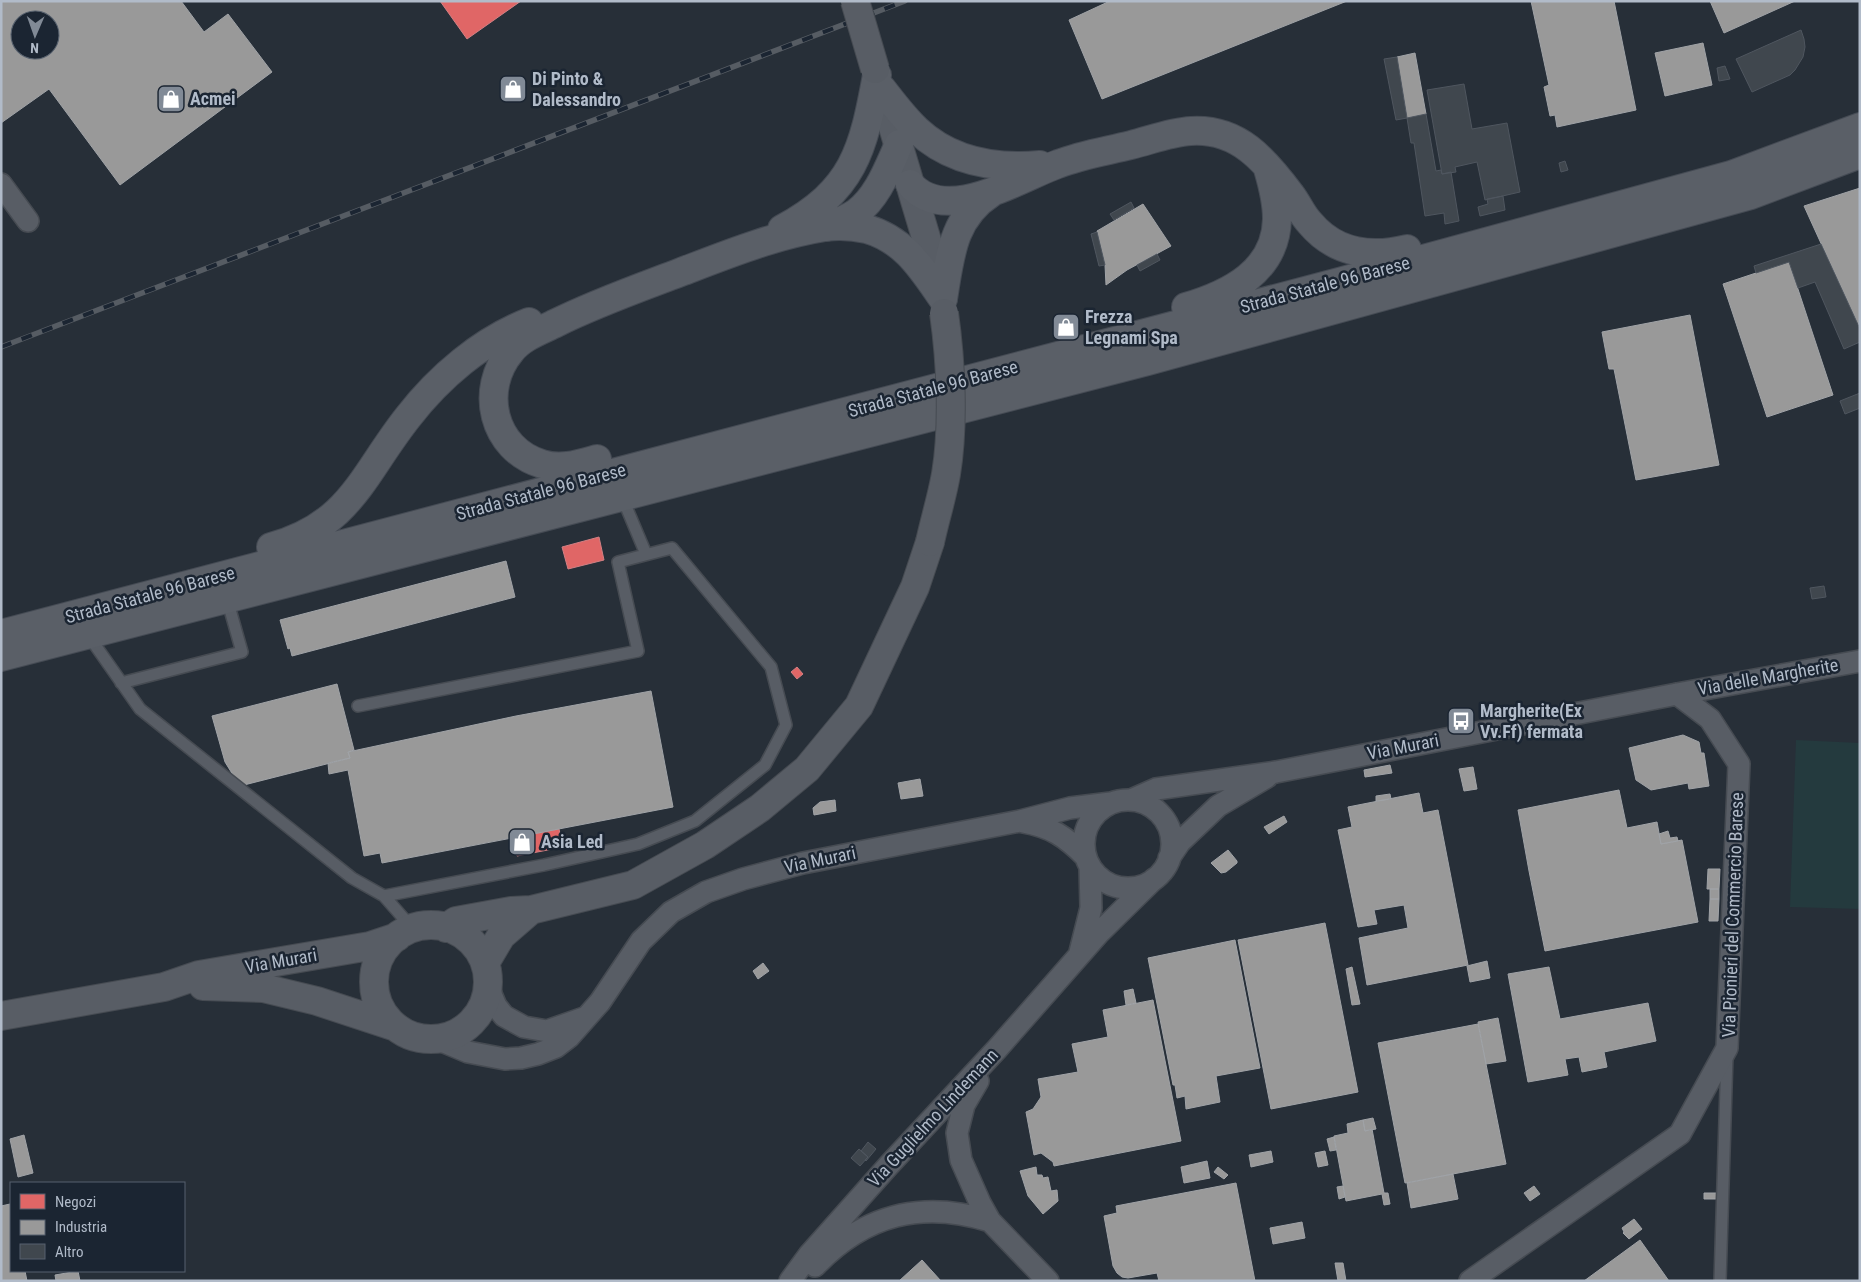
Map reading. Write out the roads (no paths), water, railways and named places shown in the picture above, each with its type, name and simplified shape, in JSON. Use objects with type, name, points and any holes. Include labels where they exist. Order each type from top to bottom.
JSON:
[{"type":"main road","points":[[878,78],[917,130],[932,142],[962,158],[996,166],[1020,167],[1058,163],[1189,131],[1202,131],[1226,136],[1246,145],[1261,158],[1292,195],[1309,223],[1318,232],[1340,247],[1368,254],[1394,252],[1493,227],[1618,206]]},
{"type":"main road","points":[[751,246],[813,211],[841,182],[855,160],[864,137],[878,78]]},
{"type":"main road","name":"Strada Statale 96 Barese","points":[[1,634],[979,377],[1618,206],[1731,175],[1860,127]]},
{"type":"main road","points":[[785,427],[688,436],[566,467],[543,464],[512,448],[504,438],[495,414],[494,389],[504,359],[512,349],[524,339],[591,306],[751,246],[826,227],[849,217],[865,204],[883,178],[899,144]]},
{"type":"main road","name":"Strada Statale 96 Barese","points":[[1,657],[1148,361],[1751,195],[1860,154]]},
{"type":"main road","points":[[944,306],[952,244],[972,209],[980,200],[994,191],[1058,163]]},
{"type":"main road","points":[[979,377],[1090,332],[1190,306],[1251,277],[1267,256],[1276,232],[1277,208],[1268,168]]},
{"type":"main road","points":[[910,184],[922,195],[930,199],[957,200],[994,191]]},
{"type":"main road","points":[[826,227],[853,226],[882,235],[896,243],[914,259],[944,306]]},
{"type":"main road","points":[[118,604],[156,578],[286,542],[316,529],[330,519],[350,499],[407,418],[424,398],[445,377],[472,355],[489,342],[535,319],[591,306]]},
{"type":"street","points":[[446,928],[456,921],[511,911],[531,910],[633,885],[705,845],[760,808],[807,769],[859,706],[915,587],[930,542],[946,474],[949,443],[949,372],[944,306],[936,271],[899,144],[855,1]]},
{"type":"street","points":[[1,184],[28,221]]},
{"type":"street","name":"Via delle Margherite","points":[[1677,694],[1860,661]]},
{"type":"street","name":"Via Murari","points":[[1078,958],[1091,908],[1088,862],[1084,841],[1087,826],[1095,814],[1121,801],[1156,790],[1276,772],[1677,694]]},
{"type":"street","name":"Via Pionieri del Commercio Barese","points":[[1470,1281],[1680,1134],[1728,1048],[1739,764],[1710,719],[1677,694]]},
{"type":"street","name":"Via Murari","points":[[1169,858],[1180,842],[1218,806],[1276,772]]},
{"type":"street","name":"Via Murari","points":[[437,1039],[468,1052],[505,1059],[538,1054],[556,1047],[569,1037],[600,1002],[641,941],[671,912],[715,889],[743,879],[803,863],[1020,821],[1070,808],[1121,801],[1143,802],[1154,808],[1164,818],[1169,828],[1172,842],[1165,868],[1098,934],[1078,958]]},
{"type":"street","points":[[1020,821],[1043,826],[1071,842],[1097,875],[1112,884],[1123,887],[1138,886],[1154,878]]},
{"type":"street","points":[[486,975],[476,947],[463,935],[446,928],[429,926],[405,933],[385,949],[377,964],[374,982],[377,998],[384,1014],[396,1027],[408,1034],[422,1038],[437,1039],[456,1034],[472,1022],[483,1006],[486,975],[501,936],[531,910]]},
{"type":"street","name":"Via Murari","points":[[164,987],[199,975],[370,946],[405,933]]},
{"type":"street","name":"Via Guglielmo Lindemann","points":[[790,1281],[809,1255],[858,1199],[997,1049],[1078,958]]},
{"type":"street","name":"Via Murari","points":[[486,975],[496,1006],[504,1016],[524,1027],[547,1030],[584,1018]]},
{"type":"street","name":"Via Murari","points":[[1,1016],[164,987],[208,986],[263,988],[317,1001],[396,1027]]},
{"type":"street","points":[[997,1049],[964,1105],[957,1133],[961,1160],[980,1203],[990,1220],[1048,1281]]},
{"type":"street","points":[[801,1281],[833,1249],[853,1234],[880,1220],[899,1214],[920,1211],[944,1211],[968,1214],[990,1220]]},
{"type":"lane","points":[[622,496],[646,554]]},
{"type":"lane","points":[[358,706],[638,652],[618,562],[672,548],[771,667],[786,725],[766,765],[695,821],[638,844],[544,865],[384,896]]},
{"type":"lane","points":[[121,683],[242,652],[227,598]]},
{"type":"lane","points":[[88,634],[140,709],[352,878],[384,896],[405,933]]},
{"type":"lane","points":[[1720,1281],[1728,1048]]},
{"type":"railway","points":[[1,347],[905,1]]},
{"type":"place","name":"Di Pinto & Dalessandro","points":[[513,89]]},
{"type":"place","name":"Acmei","points":[[171,99]]},
{"type":"place","name":"Frezza Legnami Spa","points":[[1066,327]]},
{"type":"place","name":"Margherite(Ex Vv.Ff) fermata","points":[[1461,721]]},
{"type":"place","name":"Asia Led","points":[[522,842]]}]
